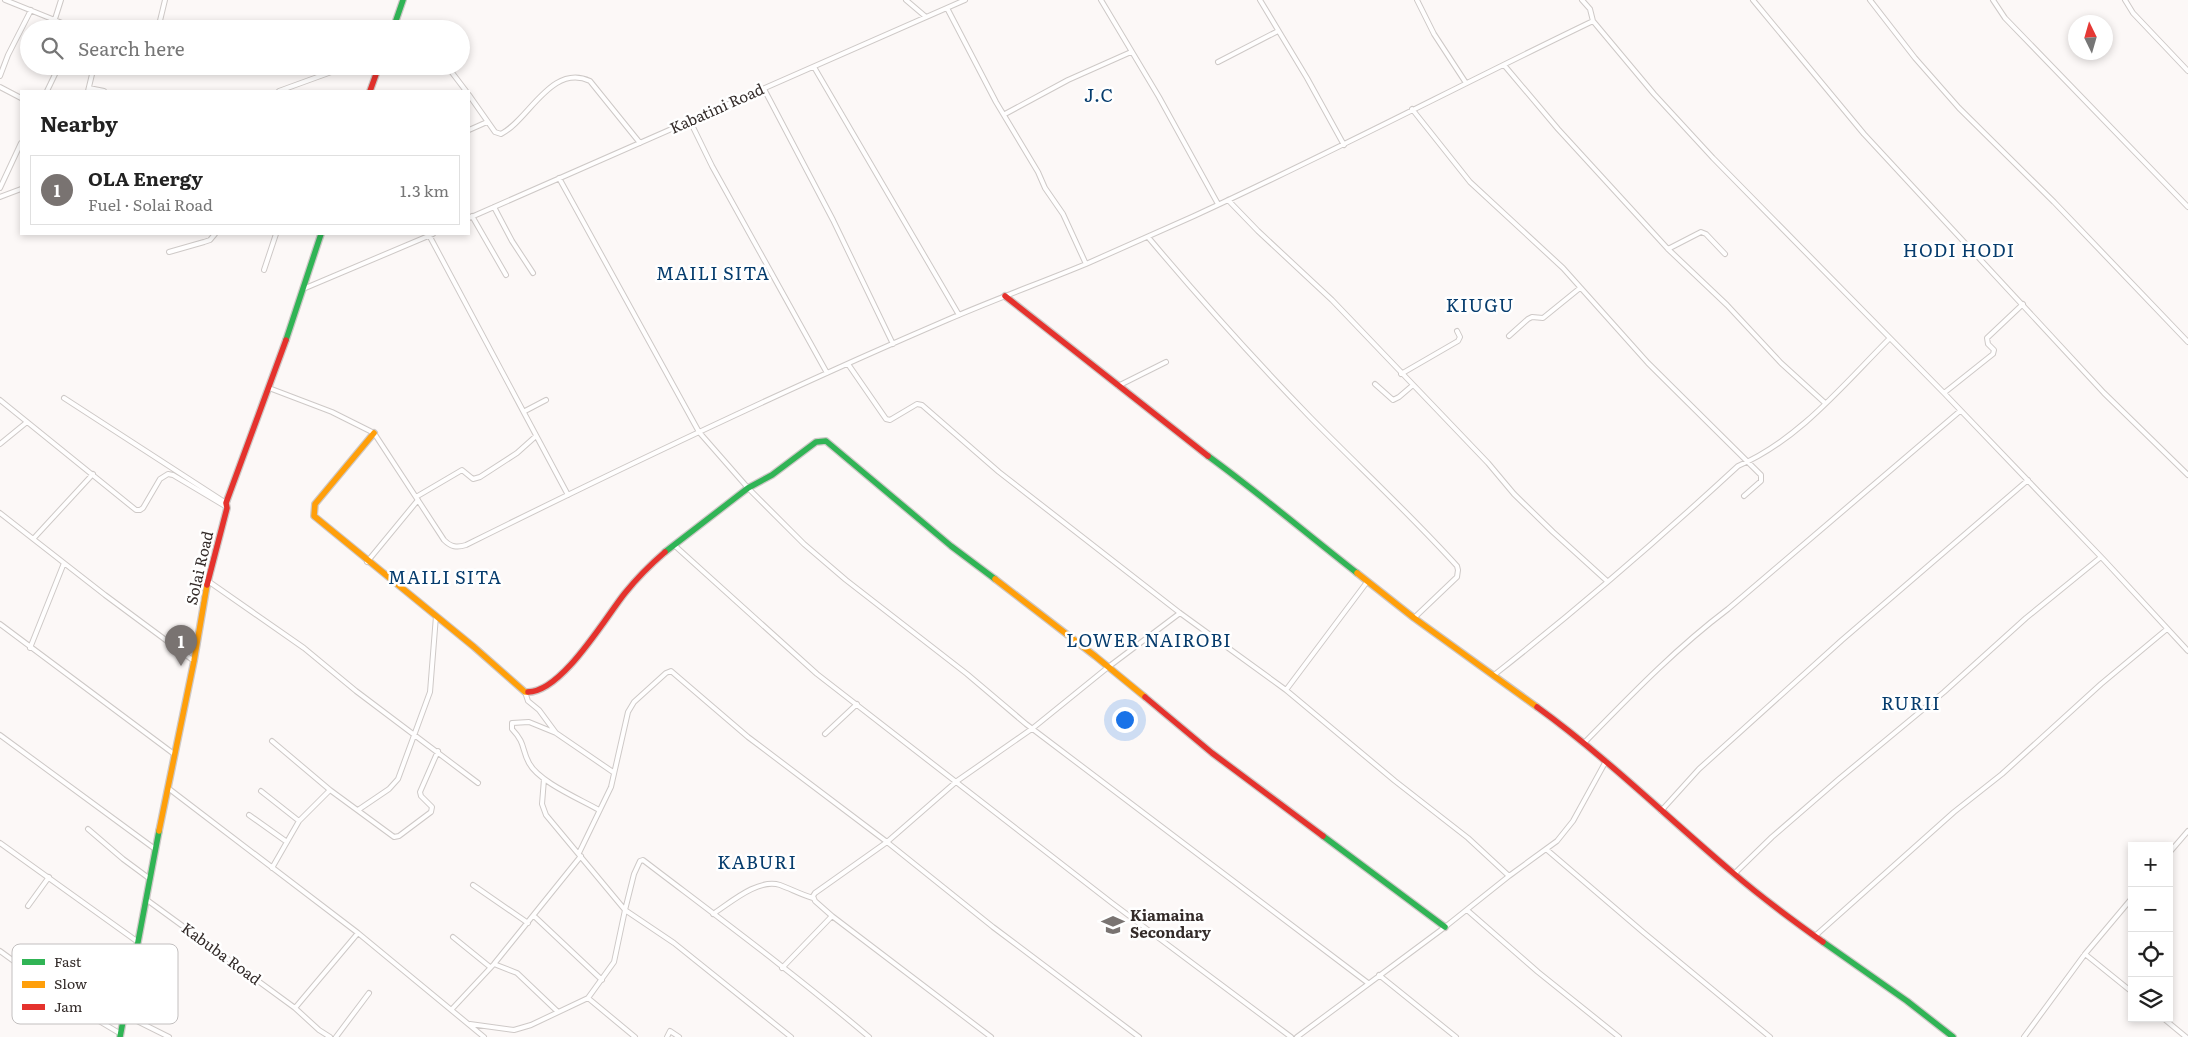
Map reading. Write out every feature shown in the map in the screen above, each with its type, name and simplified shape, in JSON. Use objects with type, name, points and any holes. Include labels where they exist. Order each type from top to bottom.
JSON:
[{"type":"main road","points":[[396,20],[403,0]]},
{"type":"main road","points":[[370,90],[376,75]]},
{"type":"main road","name":"Solai Road","points":[[138,942],[208,581],[227,505],[321,235]]},
{"type":"main road","points":[[1005,296],[1205,454],[1250,486],[1283,515],[1414,618],[1584,743],[1734,874],[1953,1037]]},
{"type":"main road","points":[[374,433],[315,504],[314,516],[367,562],[503,671],[525,692],[532,692],[552,681],[579,657],[624,594],[648,567],[674,545],[748,488],[772,475],[816,442],[826,441],[951,546],[1011,590],[1212,752],[1445,927]]},
{"type":"street","points":[[5,0],[55,19],[61,0]]},
{"type":"street","points":[[160,20],[165,0]]},
{"type":"street","points":[[906,0],[926,17]]},
{"type":"street","name":"Kabatini Road","points":[[471,217],[965,0]]},
{"type":"street","points":[[1101,0],[1159,97],[1218,204]]},
{"type":"street","points":[[1260,0],[1307,78],[1344,145]]},
{"type":"street","points":[[1417,0],[1434,34],[1466,83]]},
{"type":"street","points":[[1582,0],[1590,9],[1593,21],[1654,94],[1718,164],[2102,556],[2188,651]]},
{"type":"street","points":[[1753,0],[1864,134],[2104,392],[2188,475]]},
{"type":"street","points":[[1870,0],[1915,58],[1959,108],[2054,202],[2188,342]]},
{"type":"street","points":[[1993,0],[2006,18],[2188,207]]},
{"type":"street","points":[[2126,0],[2133,13],[2188,71]]},
{"type":"street","points":[[947,8],[996,102],[1005,114],[1045,188],[1063,214],[1086,264]]},
{"type":"street","points":[[26,20],[31,10]]},
{"type":"street","points":[[269,388],[332,412],[374,433],[444,540],[450,546],[466,545],[568,494],[827,373],[959,314],[1086,264],[1228,200],[1344,145],[1412,109],[1593,21]]},
{"type":"street","points":[[0,76],[8,54],[20,31]]},
{"type":"street","points":[[1218,62],[1278,31]]},
{"type":"street","points":[[1005,114],[1068,80],[1131,52]]},
{"type":"street","points":[[1504,64],[1558,129],[1668,249],[1727,305],[1781,363],[1825,403]]},
{"type":"street","points":[[814,67],[959,314]]},
{"type":"street","points":[[47,90],[54,75]]},
{"type":"street","points":[[89,90],[92,75]]},
{"type":"street","points":[[282,90],[325,75]]},
{"type":"street","points":[[454,75],[465,90]]},
{"type":"street","points":[[470,96],[495,132],[501,134],[556,83],[582,77],[590,81],[640,143]]},
{"type":"street","points":[[0,87],[20,97]]},
{"type":"street","points":[[764,89],[837,228],[893,344]]},
{"type":"street","points":[[1412,109],[1470,182],[1556,261],[1648,363],[1761,475],[1762,479],[1744,496]]},
{"type":"street","points":[[690,121],[712,166],[827,373]]},
{"type":"street","points":[[470,130],[487,122]]},
{"type":"street","points":[[20,145],[0,190],[2,197],[20,189]]},
{"type":"street","points":[[559,178],[699,432],[748,488],[804,544],[846,580],[916,633],[1033,728],[1368,982]]},
{"type":"street","points":[[1228,200],[1258,231],[1332,300],[1488,463],[1514,494],[1607,581]]},
{"type":"street","points":[[494,207],[512,241],[533,273]]},
{"type":"street","points":[[471,217],[506,275]]},
{"type":"street","points":[[1668,249],[1701,232],[1706,234],[1725,254]]},
{"type":"street","points":[[169,252],[210,240],[213,235]]},
{"type":"street","points":[[264,270],[276,235]]},
{"type":"street","points":[[303,289],[429,235]]},
{"type":"street","points":[[432,235],[568,494]]},
{"type":"street","points":[[1148,237],[1224,324],[1305,411],[1431,538],[1456,566],[1458,570],[1457,577],[1414,618]]},
{"type":"street","points":[[1509,336],[1528,319],[1542,318],[1580,288]]},
{"type":"street","points":[[1944,393],[1993,354],[1994,350],[1988,344],[1988,338],[2023,304]]},
{"type":"street","points":[[1401,374],[1458,340],[1460,337],[1457,330]]},
{"type":"street","points":[[1494,675],[1539,640],[1678,521],[1738,466],[1761,455],[1796,430],[1890,338]]},
{"type":"street","points":[[1118,386],[1166,362]]},
{"type":"street","points":[[848,364],[886,419],[890,420],[921,404],[973,451],[1180,613],[1286,690],[1395,781],[1468,838],[1509,876]]},
{"type":"street","points":[[1375,384],[1393,400],[1413,386]]},
{"type":"street","points":[[64,398],[227,505]]},
{"type":"street","points":[[0,400],[138,511],[143,508],[160,479],[168,474],[173,474],[227,505]]},
{"type":"street","points":[[525,411],[546,400]]},
{"type":"street","points":[[1584,743],[1657,668],[1692,636],[1728,609],[1960,411]]},
{"type":"street","points":[[0,444],[27,422]]},
{"type":"street","points":[[367,562],[417,499],[462,470],[473,479],[480,477],[517,453],[536,436]]},
{"type":"street","points":[[34,538],[93,474]]},
{"type":"street","points":[[1661,811],[1699,769],[1842,640],[2028,480]]},
{"type":"street","points":[[0,513],[194,661]]},
{"type":"street","points":[[674,545],[817,674],[1112,903],[1291,1037]]},
{"type":"street","points":[[1734,874],[1772,837],[1824,792],[1944,692],[2026,618],[2102,556]]},
{"type":"street","points":[[30,648],[64,563]]},
{"type":"street","points":[[208,581],[304,648],[356,691],[416,734],[478,783]]},
{"type":"street","points":[[1286,690],[1368,582]]},
{"type":"street","points":[[813,898],[815,893],[887,842],[957,781],[1033,728],[1107,668],[1180,613]]},
{"type":"street","points":[[358,810],[389,789],[398,780],[432,686],[436,616]]},
{"type":"street","points":[[0,624],[174,754]]},
{"type":"street","points":[[1815,936],[1954,812],[2002,774],[2101,684],[2167,629]]},
{"type":"street","points":[[452,1009],[494,964],[534,916],[580,855],[610,787],[630,706],[666,673],[671,672],[748,737],[1139,1037]]},
{"type":"street","points":[[525,692],[528,701],[539,710],[556,733]]},
{"type":"street","points":[[825,734],[857,704]]},
{"type":"street","points":[[599,810],[544,779],[529,763],[520,738],[512,729],[512,723],[518,721],[529,722],[556,733],[613,772]]},
{"type":"street","points":[[543,727],[548,722]]},
{"type":"street","points":[[0,736],[155,850]]},
{"type":"street","points":[[272,741],[330,790],[394,837],[399,836],[432,809],[420,792],[438,751]]},
{"type":"street","points":[[1297,1037],[1546,849],[1566,831],[1606,761]]},
{"type":"street","points":[[544,779],[542,804],[544,812],[626,910],[681,948],[791,1037]]},
{"type":"street","points":[[168,788],[358,933],[484,1037]]},
{"type":"street","points":[[272,868],[299,821],[330,790]]},
{"type":"street","points":[[261,791],[299,821]]},
{"type":"street","points":[[249,815],[287,842]]},
{"type":"street","points":[[88,829],[150,879]]},
{"type":"street","points":[[2173,848],[2188,831]]},
{"type":"street","points":[[0,843],[138,942]]},
{"type":"street","points":[[1546,849],[1770,1037]]},
{"type":"street","points":[[467,1024],[514,1030],[531,1025],[588,998],[614,962],[634,874],[641,860],[827,1002],[869,1037]]},
{"type":"street","points":[[28,906],[49,877]]},
{"type":"street","points":[[713,914],[748,892],[766,884],[778,884],[813,898],[832,916],[991,1037]]},
{"type":"street","points":[[473,885],[528,923]]},
{"type":"street","name":"Kabuba Road","points":[[147,900],[294,1008],[330,1037]]},
{"type":"street","points":[[2024,1037],[2085,954],[2128,903]]},
{"type":"street","points":[[1467,910],[1538,972],[1619,1037]]},
{"type":"street","points":[[534,916],[602,980]]},
{"type":"street","points":[[782,968],[832,916]]},
{"type":"street","points":[[294,1008],[358,933]]},
{"type":"street","points":[[453,937],[490,967]]},
{"type":"street","points":[[0,951],[12,960]]},
{"type":"street","points":[[2085,954],[2128,989]]},
{"type":"street","points":[[494,964],[517,973],[558,1012]]},
{"type":"street","points":[[1379,975],[1456,1037]]},
{"type":"street","points":[[336,1037],[369,993]]},
{"type":"street","points":[[588,998],[635,1037]]},
{"type":"street","points":[[2168,1022],[2186,1037]]},
{"type":"street","points":[[103,1024],[120,1035]]},
{"type":"street","points":[[143,1024],[169,1037]]},
{"type":"street","points":[[320,1030],[321,1037]]},
{"type":"street","points":[[667,1037],[670,1031],[679,1037]]},
{"type":"traffic: fast","points":[[396,20],[403,0]]},
{"type":"traffic: fast","points":[[286,340],[321,235]]},
{"type":"traffic: fast","points":[[665,552],[748,488],[772,475],[816,442],[826,441],[951,546],[995,579]]},
{"type":"traffic: fast","points":[[1208,456],[1357,573]]},
{"type":"traffic: fast","points":[[138,944],[159,831]]},
{"type":"traffic: fast","points":[[1323,836],[1445,927]]},
{"type":"traffic: fast","points":[[1823,942],[1907,1001],[1953,1037]]},
{"type":"traffic: fast","points":[[120,1037],[122,1024]]},
{"type":"traffic: slow","points":[[374,433],[315,504],[314,516],[474,647],[525,692],[528,692]]},
{"type":"traffic: slow","points":[[1357,573],[1414,618],[1537,707]]},
{"type":"traffic: slow","points":[[995,579],[1145,697]]},
{"type":"traffic: slow","points":[[159,831],[194,661],[207,585]]},
{"type":"traffic: jam","points":[[370,90],[376,75]]},
{"type":"traffic: jam","points":[[1005,296],[1208,456]]},
{"type":"traffic: jam","points":[[207,585],[227,508],[226,503],[286,340]]},
{"type":"traffic: jam","points":[[528,692],[541,689],[555,680],[568,667],[582,652],[630,587],[665,552]]},
{"type":"traffic: jam","points":[[1145,697],[1212,753],[1323,836]]},
{"type":"traffic: jam","points":[[1537,707],[1612,767],[1743,881],[1823,942]]},
{"type":"place","name":"OLA Energy","points":[[181,666]]},
{"type":"place","name":"Kiamaina Secondary","points":[[1113,925]]},
{"type":"district","name":"J.C","points":[[1099,96]]},
{"type":"district","name":"HODI HODI","points":[[1959,251]]},
{"type":"district","name":"MAILI SITA","points":[[713,274]]},
{"type":"district","name":"KIUGU","points":[[1480,306]]},
{"type":"district","name":"MAILI SITA","points":[[445,578]]},
{"type":"district","name":"LOWER NAIROBI","points":[[1149,641]]},
{"type":"district","name":"RURII","points":[[1911,704]]},
{"type":"district","name":"KABURI","points":[[757,863]]}]
